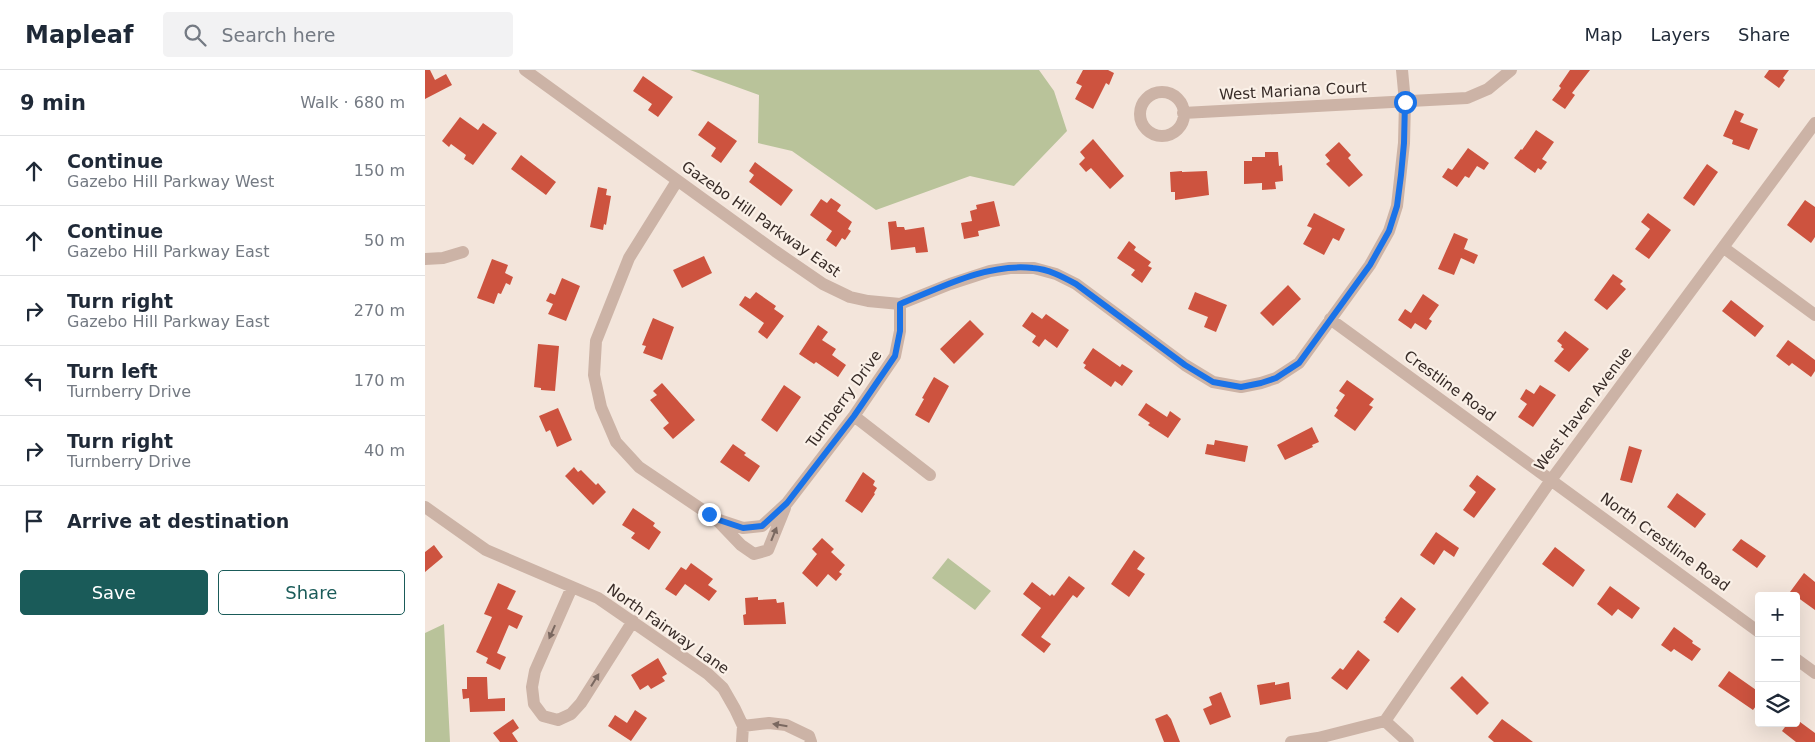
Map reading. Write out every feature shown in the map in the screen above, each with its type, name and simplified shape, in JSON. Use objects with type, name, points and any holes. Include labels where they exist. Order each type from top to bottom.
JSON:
[{"type":"street","name":"Gazebo Hill Parkway East","points":[[525,70],[823,284],[850,296],[868,301],[900,304],[950,284],[990,271],[1034,268],[1056,274],[1076,284],[1185,365],[1213,382],[1241,387],[1276,378],[1299,363],[1370,265],[1389,231],[1397,206],[1404,143],[1405,102],[1402,70]]},
{"type":"street","name":"West Mariana Court","points":[[1183,113],[1467,98],[1488,90],[1511,70]]},
{"type":"street","name":"West Haven Avenue","points":[[1385,720],[1551,480],[1815,124]]},
{"type":"street","name":"Turnberry Drive","points":[[677,181],[629,258],[596,341],[594,375],[601,407],[616,442],[639,467],[716,519],[741,545],[754,554],[768,550],[787,503]]},
{"type":"street","points":[[1723,248],[1815,314]]},
{"type":"street","points":[[425,259],[443,258],[463,252]]},
{"type":"street","name":"Turnberry Drive","points":[[716,519],[743,528],[762,526],[787,503],[854,416],[895,356],[900,331],[900,304]]},
{"type":"street","name":"Crestline Road","points":[[1330,319],[1551,480]]},
{"type":"street","points":[[854,416],[930,475]]},
{"type":"street","name":"North Crestline Road","points":[[1551,480],[1755,629]]},
{"type":"street","name":"North Fairway Lane","points":[[425,507],[486,550],[598,598],[633,620],[708,674],[723,688],[743,726]]},
{"type":"street","points":[[572,587],[535,672],[532,687],[534,704],[543,716],[558,720],[571,714],[581,702],[633,620]]},
{"type":"street","points":[[1800,662],[1815,673]]},
{"type":"street","points":[[1291,742],[1317,740],[1385,720],[1407,742]]},
{"type":"street","points":[[742,742],[743,726],[769,723],[786,725],[809,736],[811,742]]},
{"type":"green space","points":[[690,70],[1039,70],[1054,91],[1067,131],[1014,186],[970,176],[876,210],[792,151],[758,143],[759,95]]},
{"type":"green space","points":[[948,558],[991,591],[975,610],[932,578]]},
{"type":"green space","points":[[444,624],[450,742],[425,742],[425,633]]},
{"type":"building","points":[[425,70],[430,70],[435,80],[446,74],[452,85],[425,99]]},
{"type":"building","points":[[1083,70],[1108,70],[1114,73],[1109,85],[1106,83],[1093,109],[1075,99],[1082,86],[1076,83]]},
{"type":"building","points":[[1570,70],[1590,70],[1572,93],[1575,95],[1565,109],[1552,100],[1561,88],[1559,86]]},
{"type":"building","points":[[1769,70],[1789,70],[1779,88],[1764,77]]},
{"type":"building","points":[[643,76],[673,97],[658,117],[648,110],[652,104],[633,91]]},
{"type":"building","points":[[1735,110],[1744,114],[1740,122],[1758,129],[1749,150],[1732,144],[1733,140],[1723,136]]},
{"type":"building","points":[[460,117],[478,130],[483,123],[497,133],[473,165],[464,159],[466,155],[451,144],[449,147],[442,141]]},
{"type":"building","points":[[708,121],[737,141],[721,163],[711,156],[716,148],[698,135]]},
{"type":"building","points":[[1536,130],[1554,142],[1542,159],[1547,162],[1541,170],[1538,168],[1535,173],[1514,158]]},
{"type":"building","points":[[1093,139],[1124,176],[1110,189],[1091,168],[1086,172],[1079,164],[1085,158],[1080,152]]},
{"type":"building","points":[[1339,142],[1351,155],[1348,158],[1363,175],[1349,187],[1326,164],[1330,161],[1325,155]]},
{"type":"building","points":[[1468,148],[1489,163],[1484,170],[1477,166],[1469,178],[1465,176],[1457,187],[1442,177],[1448,168],[1452,170]]},
{"type":"building","points":[[1265,152],[1278,152],[1279,166],[1282,165],[1283,181],[1275,182],[1276,189],[1262,190],[1262,183],[1244,184],[1244,161],[1252,161],[1252,157],[1265,157]]},
{"type":"building","points":[[521,155],[556,182],[546,195],[511,169]]},
{"type":"building","points":[[755,162],[793,190],[781,206],[749,182],[754,175],[749,171]]},
{"type":"building","points":[[1707,164],[1718,172],[1694,206],[1683,198]]},
{"type":"building","points":[[1207,171],[1209,195],[1175,200],[1175,192],[1171,192],[1170,172]]},
{"type":"building","points":[[598,187],[607,189],[606,195],[611,196],[606,225],[604,224],[603,230],[590,227]]},
{"type":"building","points":[[831,198],[841,205],[837,211],[852,222],[848,229],[851,231],[845,240],[842,238],[836,247],[826,240],[832,231],[810,215],[821,199],[827,203]]},
{"type":"building","points":[[1805,200],[1815,207],[1815,237],[1811,243],[1787,225]]},
{"type":"building","points":[[994,201],[1000,226],[978,231],[979,236],[964,239],[961,223],[972,221],[970,211],[977,209],[976,205]]},
{"type":"building","points":[[1314,213],[1345,229],[1339,241],[1333,238],[1324,255],[1303,244],[1312,228],[1307,226]]},
{"type":"building","points":[[1648,213],[1671,230],[1649,259],[1635,249],[1650,229],[1641,222]]},
{"type":"building","points":[[896,221],[897,227],[904,227],[905,230],[924,227],[928,252],[916,253],[915,247],[891,250],[888,222]]},
{"type":"building","points":[[1454,233],[1468,239],[1464,249],[1478,255],[1474,264],[1461,258],[1454,275],[1438,269]]},
{"type":"building","points":[[1129,241],[1136,247],[1134,250],[1151,262],[1148,266],[1152,268],[1142,283],[1131,275],[1135,270],[1117,258]]},
{"type":"building","points":[[704,256],[712,273],[682,288],[673,270]]},
{"type":"building","points":[[492,259],[508,265],[505,273],[513,277],[510,285],[506,283],[501,294],[498,293],[494,304],[477,298]]},
{"type":"building","points":[[1613,274],[1623,281],[1620,284],[1626,289],[1607,310],[1594,300]]},
{"type":"building","points":[[562,278],[580,286],[566,321],[548,314],[553,304],[546,301],[550,293],[555,295]]},
{"type":"building","points":[[1288,285],[1301,299],[1273,326],[1260,313]]},
{"type":"building","points":[[756,292],[776,306],[774,309],[784,316],[767,339],[758,332],[764,323],[739,305],[745,296],[750,299]]},
{"type":"building","points":[[1195,292],[1227,305],[1216,332],[1204,327],[1208,317],[1188,309]]},
{"type":"building","points":[[1423,294],[1439,305],[1429,319],[1432,321],[1426,330],[1415,323],[1411,329],[1398,320],[1405,309],[1411,313]]},
{"type":"building","points":[[1731,300],[1764,326],[1755,337],[1722,311]]},
{"type":"building","points":[[1032,312],[1042,319],[1046,314],[1069,330],[1057,348],[1045,339],[1039,347],[1032,342],[1036,336],[1022,326]]},
{"type":"building","points":[[653,318],[674,327],[662,360],[643,353],[646,346],[642,345]]},
{"type":"building","points":[[970,320],[984,334],[954,364],[940,349]]},
{"type":"building","points":[[818,325],[828,332],[822,340],[836,349],[832,355],[846,365],[838,377],[816,362],[814,364],[799,354]]},
{"type":"building","points":[[1565,331],[1589,349],[1569,372],[1554,361],[1564,349],[1557,341]]},
{"type":"building","points":[[1788,340],[1815,360],[1815,371],[1811,377],[1792,363],[1789,366],[1776,356]]},
{"type":"building","points":[[538,344],[559,346],[555,391],[541,390],[541,388],[534,387]]},
{"type":"building","points":[[1093,348],[1120,367],[1122,364],[1133,371],[1122,386],[1115,381],[1111,387],[1084,368],[1086,365],[1083,363]]},
{"type":"building","points":[[934,377],[949,386],[929,423],[915,415]]},
{"type":"building","points":[[1347,380],[1374,399],[1369,405],[1373,407],[1355,431],[1334,416],[1338,410],[1336,408],[1345,395],[1339,391]]},
{"type":"building","points":[[662,383],[695,420],[673,439],[663,428],[669,423],[650,400],[657,395],[653,391]]},
{"type":"building","points":[[784,385],[801,397],[777,432],[761,420]]},
{"type":"building","points":[[1540,385],[1556,395],[1533,427],[1518,417],[1527,404],[1520,399],[1526,389],[1534,394]]},
{"type":"building","points":[[1146,403],[1167,417],[1170,411],[1181,419],[1168,438],[1148,425],[1150,423],[1138,415]]},
{"type":"building","points":[[558,408],[572,440],[557,447],[550,430],[546,432],[539,416]]},
{"type":"building","points":[[1312,427],[1319,442],[1312,445],[1313,447],[1285,460],[1277,445]]},
{"type":"building","points":[[1215,440],[1248,446],[1245,462],[1205,454],[1207,444],[1214,445]]},
{"type":"building","points":[[733,444],[746,453],[744,455],[760,466],[749,482],[720,462]]},
{"type":"building","points":[[1629,446],[1642,450],[1632,483],[1620,480]]},
{"type":"building","points":[[574,467],[578,472],[581,470],[596,485],[598,483],[606,492],[593,505],[565,476]]},
{"type":"building","points":[[863,472],[875,481],[873,485],[877,488],[862,513],[845,501]]},
{"type":"building","points":[[1477,475],[1496,489],[1474,518],[1463,510],[1476,492],[1469,486]]},
{"type":"building","points":[[1677,493],[1706,514],[1695,528],[1667,507]]},
{"type":"building","points":[[633,508],[655,523],[653,526],[661,532],[649,550],[631,538],[635,533],[622,525]]},
{"type":"building","points":[[1436,532],[1459,548],[1454,557],[1444,550],[1434,565],[1420,555]]},
{"type":"building","points":[[822,538],[834,549],[831,552],[845,565],[839,572],[842,574],[836,581],[828,574],[817,587],[802,573],[817,554],[812,549]]},
{"type":"building","points":[[1741,539],[1766,556],[1757,568],[1732,550]]},
{"type":"building","points":[[434,545],[443,557],[425,572],[425,552]]},
{"type":"building","points":[[1555,547],[1585,570],[1573,587],[1542,564]]},
{"type":"building","points":[[1134,550],[1145,558],[1137,569],[1145,574],[1129,597],[1111,584]]},
{"type":"building","points":[[691,563],[713,579],[708,585],[717,591],[709,601],[685,584],[676,596],[665,589],[681,567],[686,570]]},
{"type":"building","points":[[1804,573],[1815,582],[1815,610],[1800,599],[1800,592],[1790,592]]},
{"type":"building","points":[[1069,576],[1085,588],[1077,598],[1073,595],[1041,637],[1051,644],[1044,653],[1021,635],[1041,608],[1023,594],[1032,582],[1050,596],[1052,594],[1054,596]]},
{"type":"building","points":[[498,583],[516,591],[507,609],[523,616],[517,629],[509,625],[497,653],[506,657],[500,670],[486,663],[488,658],[476,652],[492,617],[484,614]]},
{"type":"building","points":[[1610,586],[1640,608],[1632,619],[1618,609],[1612,616],[1597,604]]},
{"type":"building","points":[[758,597],[758,600],[776,599],[777,603],[784,602],[786,624],[744,625],[743,615],[746,614],[745,598]]},
{"type":"building","points":[[1401,597],[1416,609],[1398,633],[1383,622]]},
{"type":"building","points":[[1674,627],[1701,649],[1692,661],[1674,649],[1671,652],[1661,645]]},
{"type":"building","points":[[1358,650],[1370,660],[1347,690],[1331,678],[1340,668],[1343,670]]},
{"type":"building","points":[[658,658],[667,674],[662,677],[665,681],[651,689],[648,685],[640,690],[631,675]]},
{"type":"building","points":[[1729,671],[1755,689],[1755,707],[1753,710],[1718,686]]},
{"type":"building","points":[[1462,676],[1489,703],[1477,715],[1450,688]]},
{"type":"building","points":[[467,677],[487,677],[488,699],[505,698],[505,711],[470,712],[469,698],[463,699],[462,689],[467,689]]},
{"type":"building","points":[[1275,682],[1275,685],[1289,682],[1291,699],[1260,705],[1257,685]]},
{"type":"building","points":[[1221,692],[1231,717],[1210,725],[1203,709],[1212,705],[1209,697]]},
{"type":"building","points":[[635,710],[647,718],[631,741],[608,726],[615,715],[627,723]]},
{"type":"building","points":[[1167,714],[1171,719],[1180,742],[1164,742],[1155,719]]},
{"type":"building","points":[[513,719],[519,728],[512,733],[518,742],[500,742],[493,733]]},
{"type":"building","points":[[1502,719],[1533,742],[1494,742],[1488,737]]},
{"type":"building","points":[[1800,722],[1815,733],[1815,742],[1796,742],[1782,731],[1785,727],[1800,727]]},
{"type":"route","points":[[709,514],[716,519],[743,528],[762,526],[787,503],[854,416],[895,356],[900,331],[900,304],[950,284],[990,271],[1010,268],[1034,268],[1056,274],[1076,284],[1185,365],[1213,382],[1241,387],[1276,378],[1299,363],[1370,265],[1389,231],[1397,206],[1401,175],[1405,102]]}]
